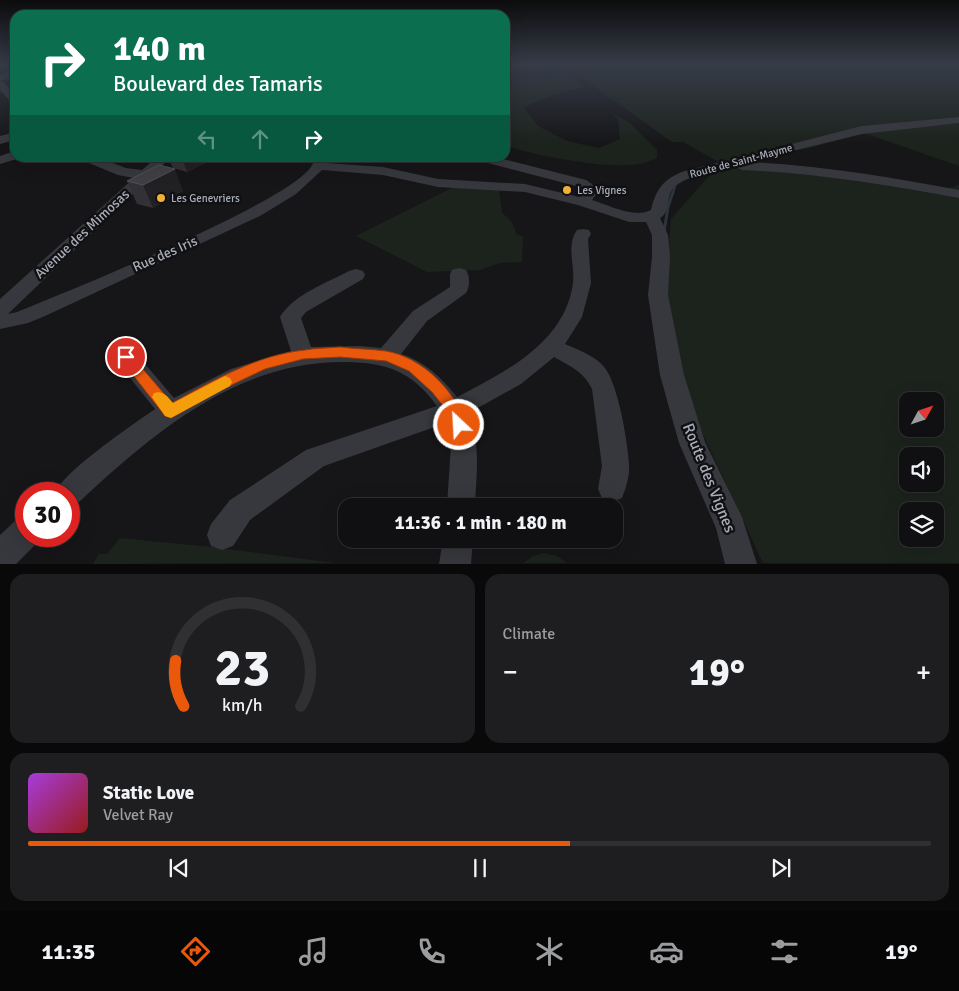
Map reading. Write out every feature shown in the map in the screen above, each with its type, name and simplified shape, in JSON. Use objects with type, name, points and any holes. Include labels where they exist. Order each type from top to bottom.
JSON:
[{"type":"street","name":"Route de Saint-Mayme","points":[[650,217],[658,213],[665,188],[671,182],[690,174],[729,166],[740,160],[862,130],[959,120]]},
{"type":"street","points":[[99,162],[123,172],[144,175]]},
{"type":"street","name":"Avenue des Mimosas","points":[[0,310],[159,162]]},
{"type":"street","points":[[320,162],[400,174],[418,180],[438,183],[525,188],[583,202],[621,215],[641,218],[650,217]]},
{"type":"street","name":"Rue des Iris","points":[[0,322],[21,318],[38,311],[232,224],[265,207],[296,186],[320,162]]},
{"type":"street","points":[[501,162],[581,182],[590,193],[583,202]]},
{"type":"street","points":[[729,166],[775,167],[841,174],[959,194]]},
{"type":"street","name":"Route des Vignes","points":[[650,217],[656,224],[660,235],[661,257],[658,295],[672,375],[692,443],[731,527],[741,564]]},
{"type":"street","points":[[222,535],[240,510],[315,458],[454,410],[513,378],[552,347],[572,317],[582,284],[580,239],[583,234]]},
{"type":"street","points":[[387,356],[420,316],[459,288],[460,274]]},
{"type":"street","points":[[303,354],[290,317],[299,307],[356,275]]},
{"type":"street","points":[[552,347],[582,362],[592,370],[604,389],[616,466],[612,488]]},
{"type":"street","points":[[80,484],[141,432],[214,387],[261,365],[303,354],[340,352],[387,356],[413,367],[437,388],[454,410],[463,439],[461,498]]},
{"type":"street","points":[[126,357],[171,412]]},
{"type":"street","points":[[455,564],[457,548]]},
{"type":"shaded area","points":[[510,90],[572,90],[553,95],[524,108],[538,126],[567,141],[599,148],[620,139],[618,119],[611,112],[630,123],[657,150],[657,158],[639,164],[611,165],[552,157],[510,147]]},
{"type":"shaded area","points":[[599,90],[959,90],[959,166],[864,133],[810,148],[721,163],[683,142],[672,142]]},
{"type":"shaded area","points":[[717,167],[841,171],[946,189],[959,185],[959,563],[763,563],[687,400],[665,291],[671,219]]},
{"type":"shaded area","points":[[454,187],[499,189],[502,213],[511,222],[516,234],[523,237],[522,262],[500,263],[480,270],[427,272],[356,236]]},
{"type":"shaded area","points":[[120,538],[211,547],[335,563],[93,564],[99,554],[107,554]]},
{"type":"shaded area","points":[[544,553],[557,556],[567,563],[523,563],[533,556]]},
{"type":"building","points":[[159,165],[175,169],[143,185],[127,181]]},
{"type":"waterway","points":[[673,193],[675,186]]},
{"type":"waterway","points":[[664,232],[668,207],[673,192]]},
{"type":"slow traffic","points":[[159,397],[171,412],[225,382]]},
{"type":"place","name":"Les Vignes","points":[[567,190]]},
{"type":"place","name":"Les Genevriers","points":[[161,198]]},
{"type":"route","points":[[126,357],[171,412],[214,387],[261,365],[303,354],[340,352],[387,356],[413,367],[437,388],[454,410],[459,425]]}]
